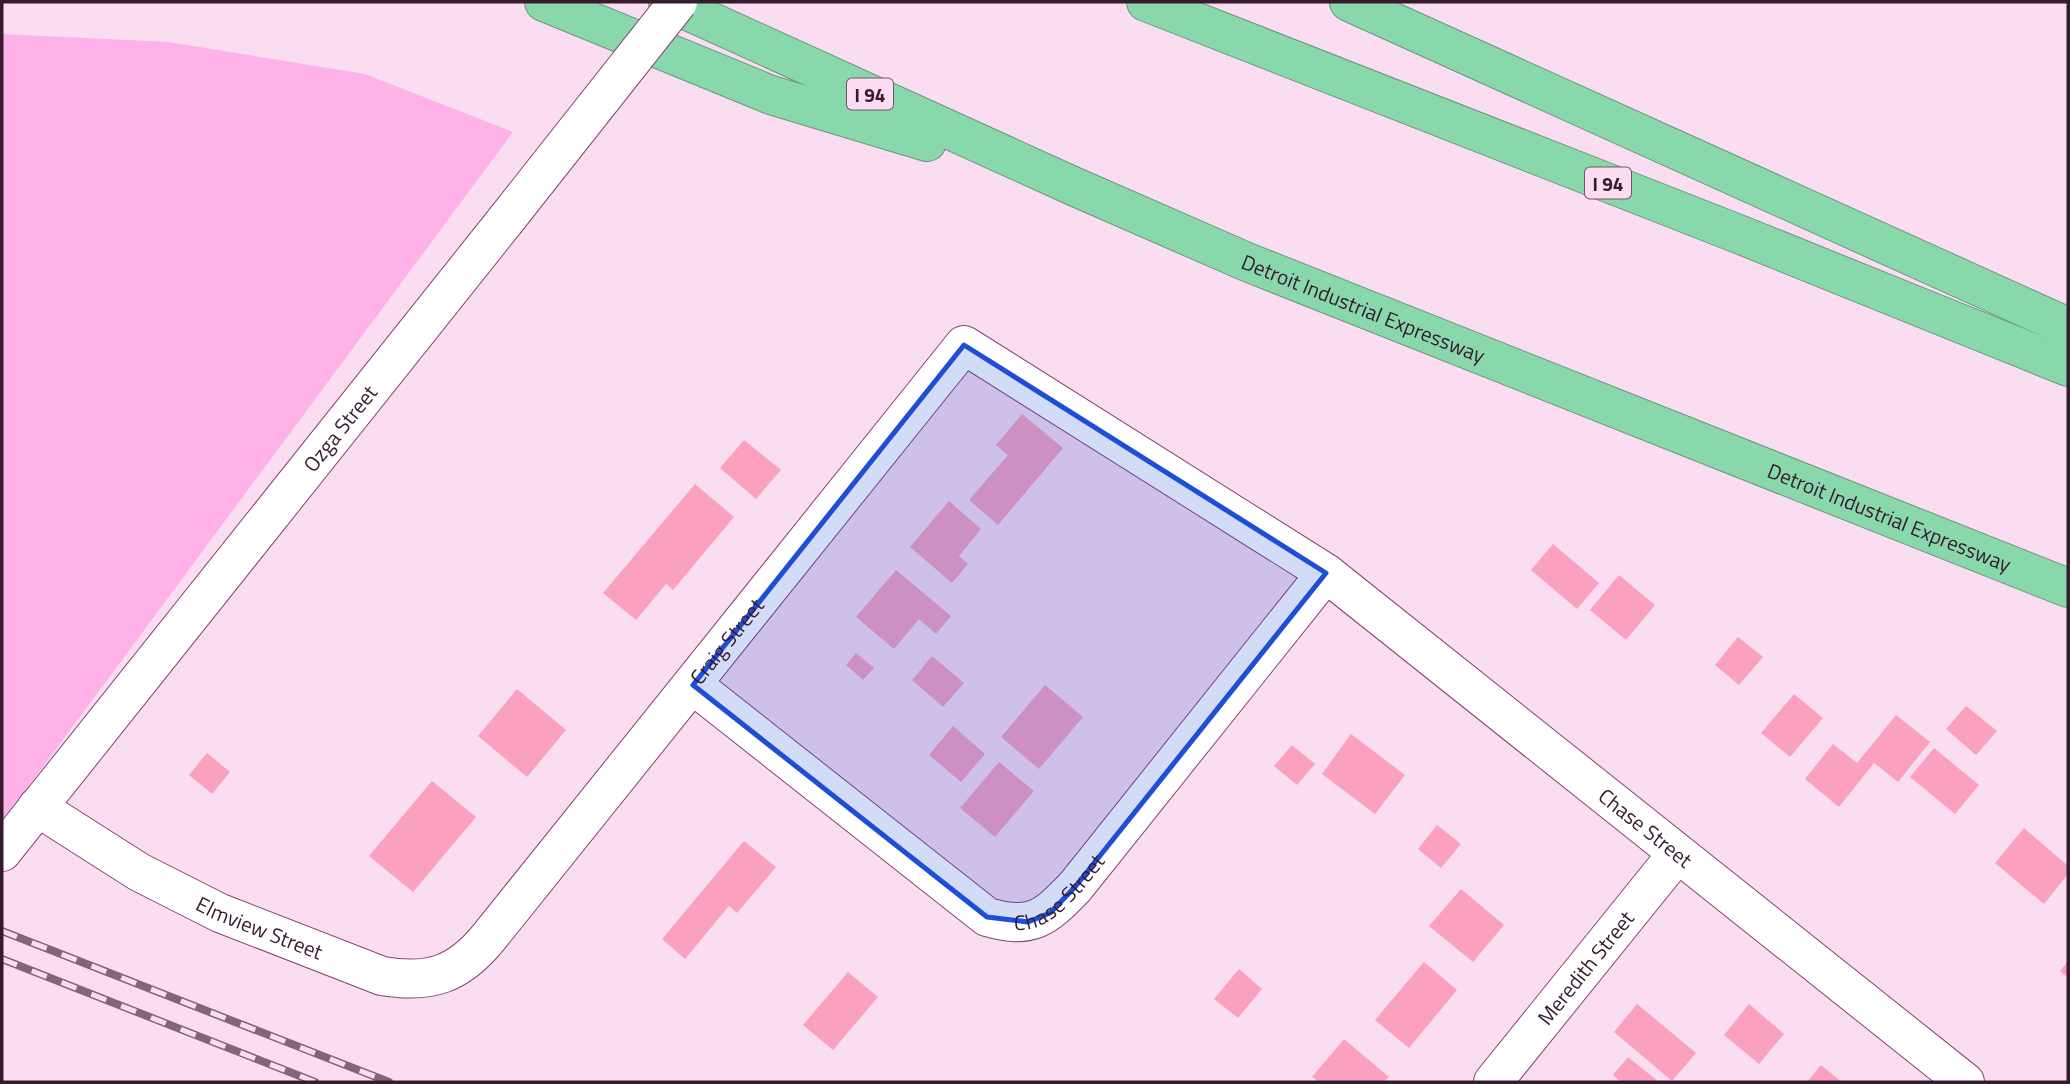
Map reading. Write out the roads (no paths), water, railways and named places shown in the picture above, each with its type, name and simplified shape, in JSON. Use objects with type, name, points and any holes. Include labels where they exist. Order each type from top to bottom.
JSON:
[{"type":"highway","points":[[544,2],[771,95],[1073,186]]},
{"type":"highway","name":"Detroit Industrial Expressway","points":[[668,2],[1247,262],[2068,588]]},
{"type":"highway","name":"I 94","points":[[1146,2],[2068,366]]},
{"type":"highway","points":[[1349,2],[2068,327]]},
{"type":"street","name":"Ozga Street","points":[[2,852],[678,2]]},
{"type":"street","name":"Chase Street","points":[[964,345],[1326,573],[1965,1082]]},
{"type":"street","name":"Craig Street","points":[[489,937],[964,345]]},
{"type":"street","name":"Chase Street","points":[[692,685],[987,917],[1008,923],[1028,922],[1050,913],[1075,887],[1326,573]]},
{"type":"street","name":"Elmview Street","points":[[37,807],[139,872],[220,913],[382,975],[408,980],[443,975],[457,968],[489,937]]},
{"type":"street","name":"Meredith Street","points":[[1493,1082],[1677,854]]},
{"type":"railway","points":[[2,931],[389,1082]]},
{"type":"railway","points":[[2,959],[315,1082]]}]
